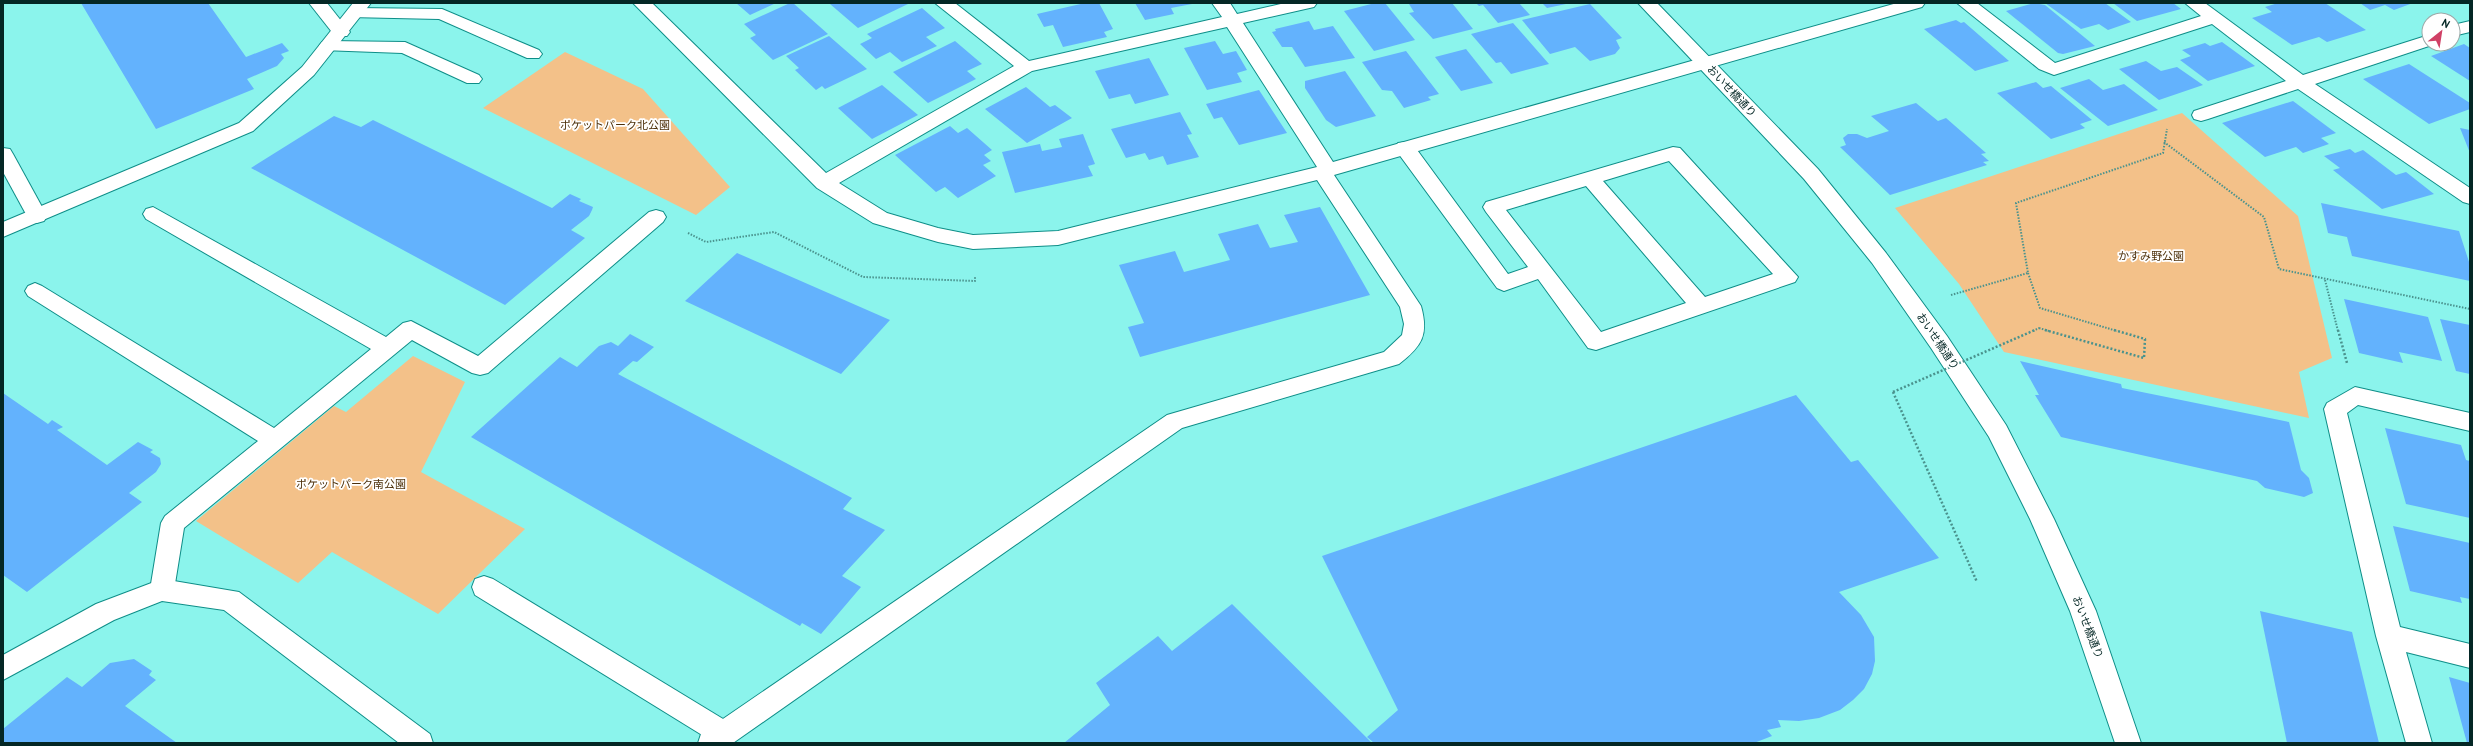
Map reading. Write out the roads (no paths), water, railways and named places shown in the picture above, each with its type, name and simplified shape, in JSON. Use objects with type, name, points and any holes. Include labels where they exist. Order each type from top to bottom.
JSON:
[{"type":"street","points":[[318,3],[341,32]]},
{"type":"street","points":[[642,3],[824,183],[880,218],[938,235],[973,242],[1058,238],[1173,212],[1325,171],[1916,3]]},
{"type":"street","points":[[944,3],[1026,67]]},
{"type":"street","points":[[484,587],[718,738],[1175,421],[1391,358],[1410,344],[1416,325],[1410,306],[1221,3]]},
{"type":"street","points":[[824,183],[1026,67],[1233,22],[1308,3]]},
{"type":"street","name":"おいせ橋通り","points":[[1647,3],[1811,174],[1879,258],[1939,342],[1998,431],[2042,519],[2083,611],[2128,743]]},
{"type":"street","points":[[1966,3],[2046,65],[2054,68],[2214,18]]},
{"type":"street","points":[[2194,3],[2302,83],[2470,197]]},
{"type":"street","points":[[3,230],[246,127],[308,72],[341,32],[358,8],[442,14],[532,54]]},
{"type":"street","points":[[2201,115],[2421,43]]},
{"type":"street","points":[[328,46],[405,48],[473,80]]},
{"type":"street","points":[[1405,148],[1504,283],[1542,270]]},
{"type":"street","points":[[1673,153],[1788,277],[1596,342],[1542,270],[1493,207],[1673,153]]},
{"type":"street","points":[[3,154],[37,216]]},
{"type":"street","points":[[1590,178],[1701,306]]},
{"type":"street","points":[[153,214],[387,348]]},
{"type":"street","points":[[162,590],[173,523],[411,329],[480,367],[656,217]]},
{"type":"street","points":[[35,291],[274,440]]},
{"type":"street","points":[[2419,743],[2389,636],[2335,409],[2355,396],[2470,422]]},
{"type":"street","points":[[3,668],[105,612],[162,590],[230,600],[420,743]]},
{"type":"street","points":[[2389,636],[2470,656]]},
{"type":"park label","name":"ポケットパーク北公園","points":[[615,125]]},
{"type":"park label","name":"かすみ野公園","points":[[2151,256]]},
{"type":"park label","name":"ポケットパーク南公園","points":[[351,484]]}]
